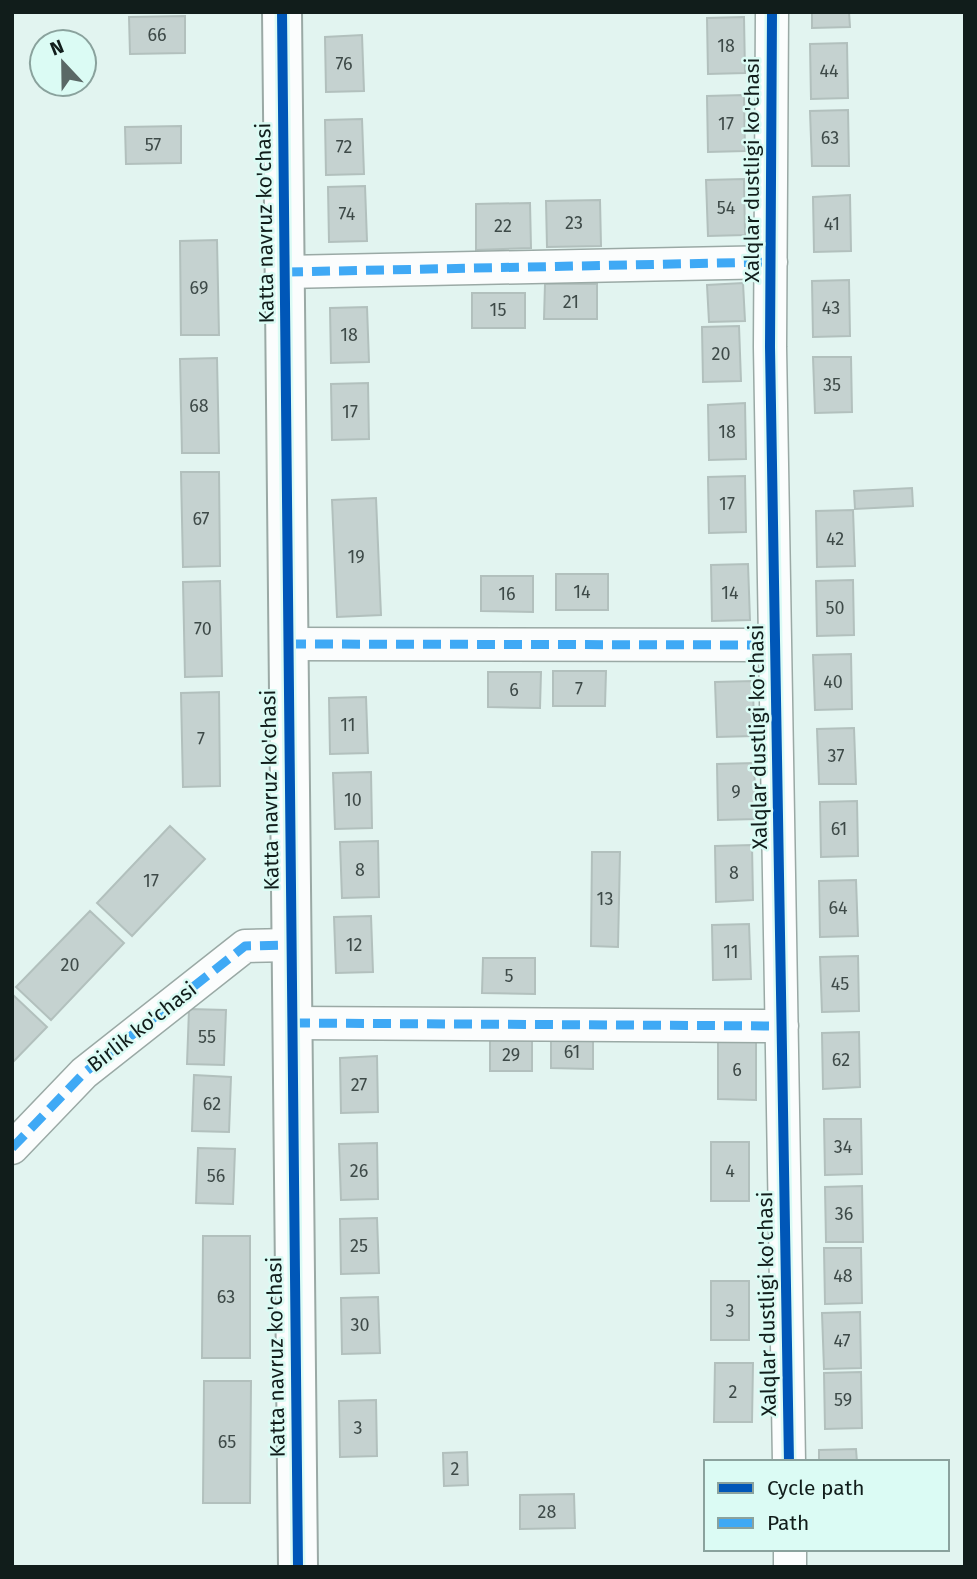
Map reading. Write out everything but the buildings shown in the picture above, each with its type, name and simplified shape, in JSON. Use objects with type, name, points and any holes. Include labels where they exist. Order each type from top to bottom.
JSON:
[{"type":"street","name":"Katta navruz ko'chasi","points":[[282,12],[298,1567]]},
{"type":"street","name":"Xalqlar dustligi ko'chasi","points":[[772,12],[771,262],[775,645],[789,1460]]},
{"type":"street","points":[[285,272],[771,262]]},
{"type":"street","points":[[288,644],[775,645]]},
{"type":"street","name":"Birlik ko'chasi","points":[[12,1148],[84,1073],[245,946],[291,945]]},
{"type":"street","points":[[292,1023],[782,1026]]},
{"type":"marked path","points":[[285,272],[771,262]]},
{"type":"marked path","points":[[288,644],[775,645]]},
{"type":"marked path","points":[[12,1148],[84,1073],[245,946],[291,945]]},
{"type":"marked path","points":[[292,1023],[782,1026]]},
{"type":"cycle path","points":[[282,12],[298,1567]]},
{"type":"cycle path","points":[[772,12],[770,347],[789,1460]]}]
